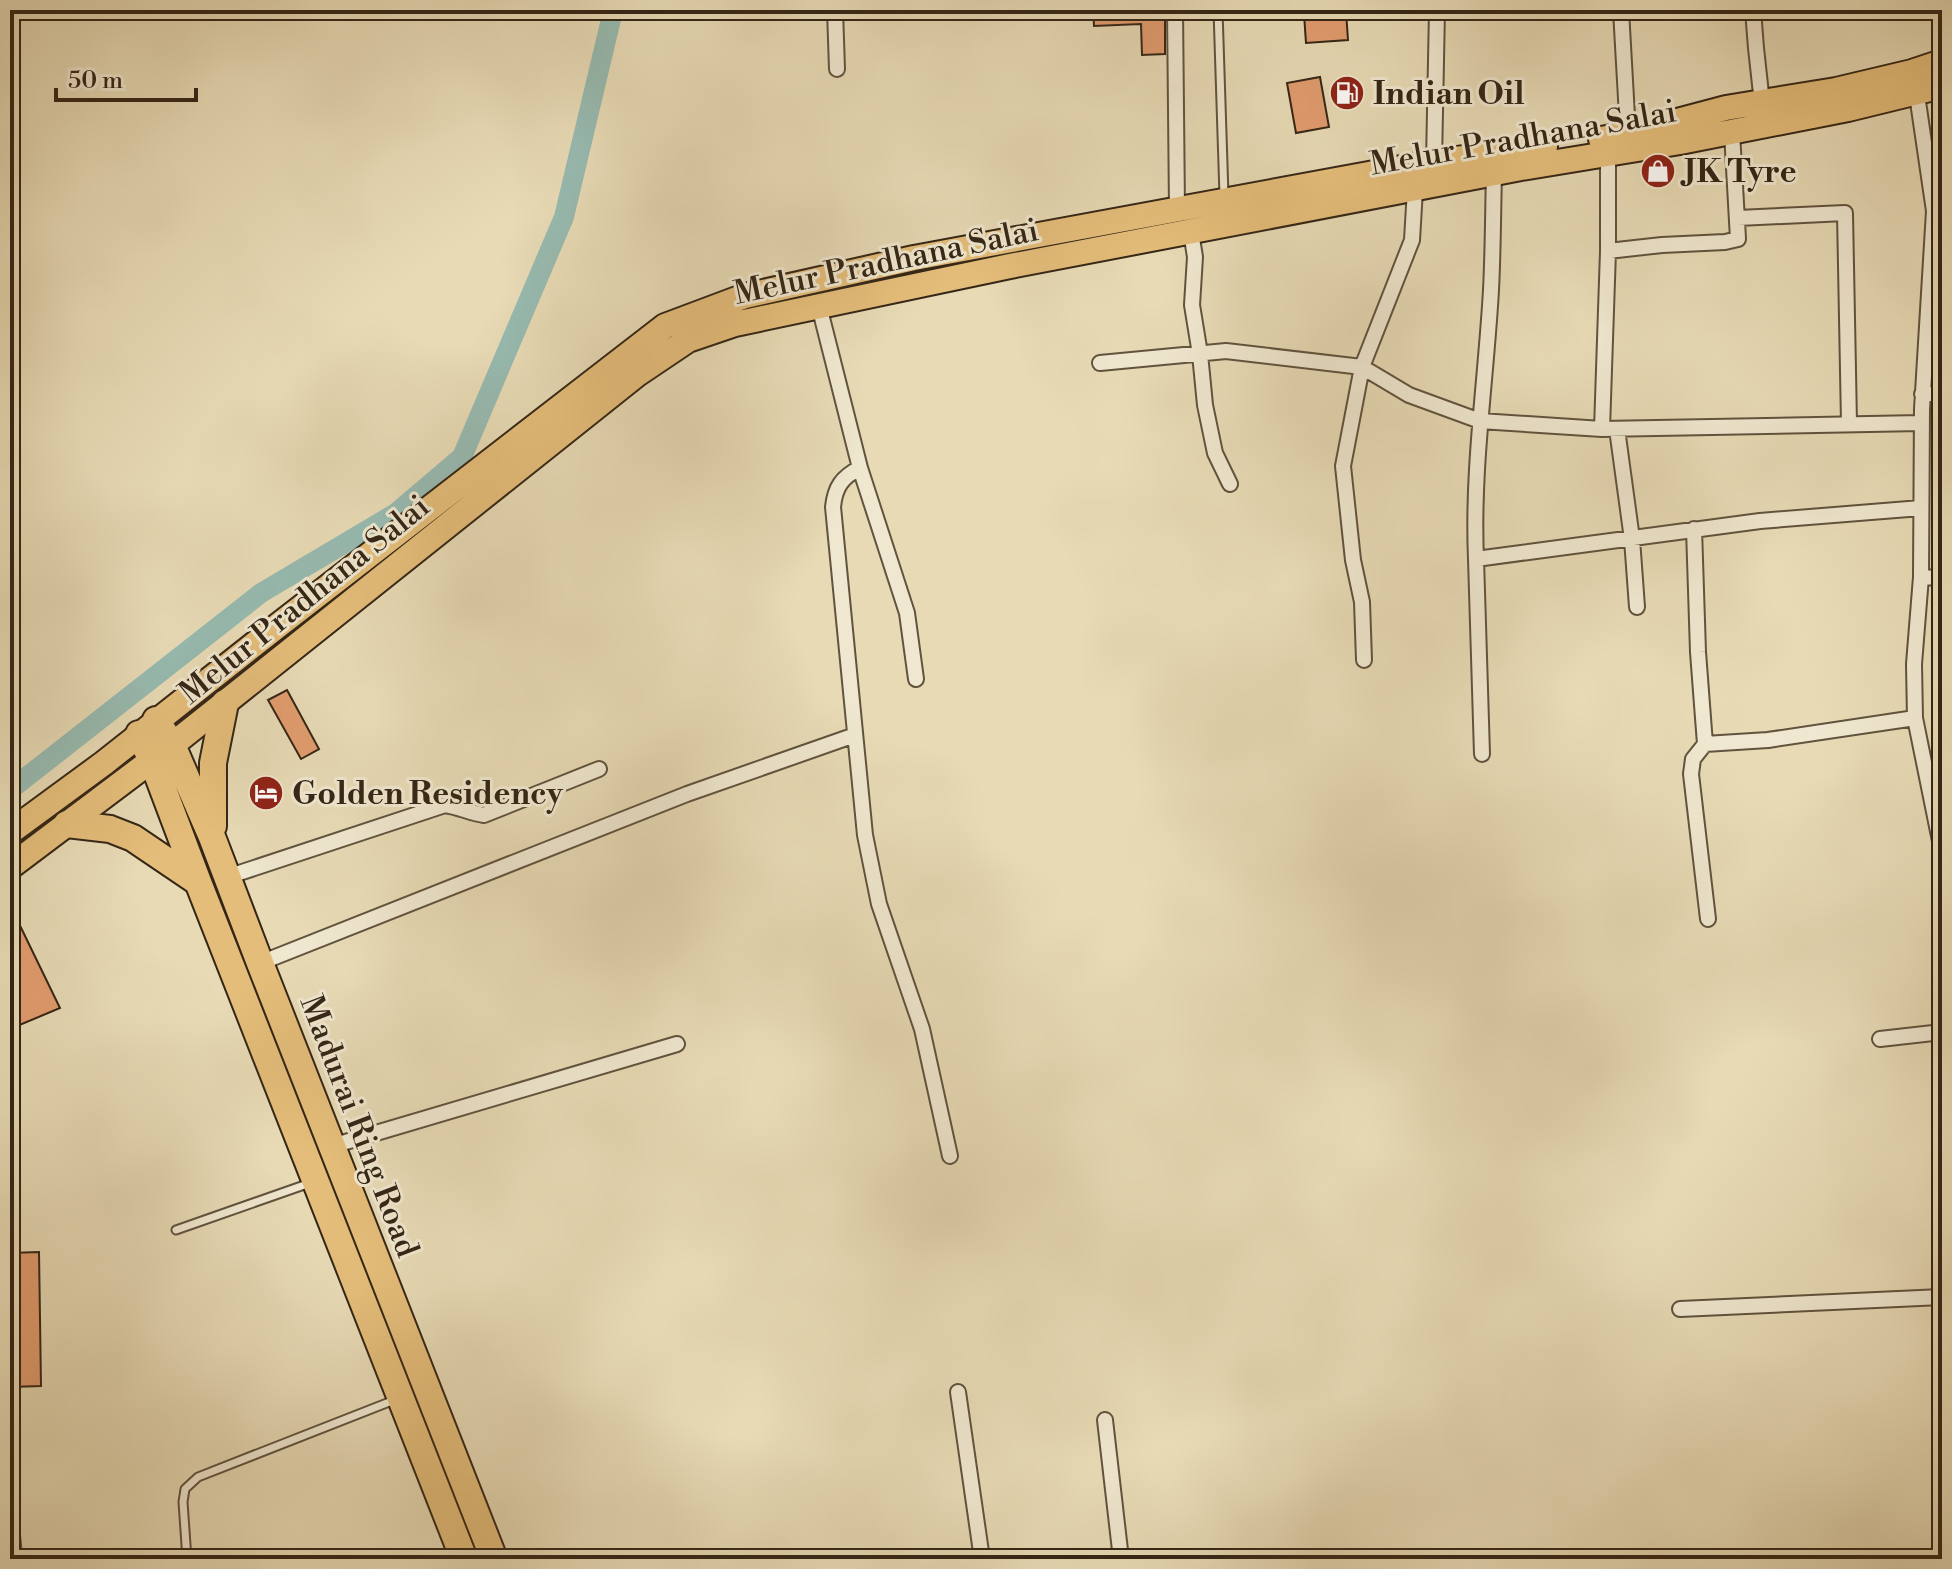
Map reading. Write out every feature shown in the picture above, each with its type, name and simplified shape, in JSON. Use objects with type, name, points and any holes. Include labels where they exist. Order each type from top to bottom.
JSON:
[{"type":"highway","points":[[212,837],[213,763],[225,703]]},
{"type":"highway","name":"Madurai Ring Road","points":[[148,727],[212,837],[494,1559]]},
{"type":"highway","name":"Madurai Ring Road","points":[[162,752],[198,882],[464,1559]]},
{"type":"highway","points":[[67,824],[110,829],[133,838],[198,882]]},
{"type":"main road","name":"Melur Pradhana Salai","points":[[10,867],[225,703],[649,366],[688,340],[735,324],[1010,266],[1848,109],[1914,82],[1942,62]]},
{"type":"main road","name":"Melur Pradhana Salai","points":[[10,832],[104,763],[665,326],[745,296],[914,258],[1434,162],[1628,134],[1726,108],[1836,90],[1914,82],[1942,86]]},
{"type":"street","points":[[835,10],[837,69]]},
{"type":"street","points":[[1175,10],[1177,209]]},
{"type":"street","points":[[1434,162],[1437,10]]},
{"type":"street","points":[[1621,10],[1628,134]]},
{"type":"street","points":[[1753,10],[1762,103]]},
{"type":"street","points":[[1914,82],[1934,211],[1935,311],[1922,394],[1921,577],[1914,664],[1915,718],[1942,851]]},
{"type":"street","points":[[1608,251],[1738,239],[1732,132]]},
{"type":"street","points":[[1608,154],[1609,429],[1632,539],[1637,607]]},
{"type":"street","points":[[1482,754],[1474,514],[1491,290],[1494,173]]},
{"type":"street","points":[[1364,660],[1362,602],[1353,560],[1343,466],[1362,367],[1412,240],[1415,189]]},
{"type":"street","points":[[1738,218],[1845,213],[1849,423]]},
{"type":"street","points":[[1191,232],[1195,257],[1192,305],[1205,405],[1215,453],[1230,484]]},
{"type":"street","points":[[819,306],[860,468],[907,613],[916,679]]},
{"type":"street","points":[[1100,363],[1226,351],[1362,367],[1409,395],[1480,421],[1609,429],[1921,423]]},
{"type":"street","points":[[1922,394],[1942,394]]},
{"type":"street","points":[[860,468],[846,475],[834,497],[833,507],[865,835],[879,904],[922,1029],[950,1156]]},
{"type":"street","points":[[1476,559],[1760,521],[1921,508]]},
{"type":"street","points":[[1694,529],[1705,744],[1693,759],[1691,774],[1708,919]]},
{"type":"street","points":[[1921,577],[1942,578]]},
{"type":"street","points":[[1705,744],[1768,740],[1915,718]]},
{"type":"street","points":[[260,963],[687,794],[855,735]]},
{"type":"street","points":[[227,877],[445,805],[484,815],[599,769]]},
{"type":"street","points":[[1880,1039],[1942,1032]]},
{"type":"street","points":[[332,1146],[677,1044]]},
{"type":"street","points":[[1680,1309],[1942,1297]]},
{"type":"street","points":[[958,1392],[982,1559]]},
{"type":"street","points":[[1105,1420],[1121,1559]]},
{"type":"lane","points":[[1218,10],[1224,200]]},
{"type":"lane","points":[[176,1230],[316,1181]]},
{"type":"lane","points":[[187,1559],[183,1502],[185,1489],[198,1477],[401,1397]]},
{"type":"lane","points":[[10,1484],[18,1559]]},
{"type":"building","points":[[1093,10],[1165,10],[1165,54],[1142,55],[1141,24],[1094,26]]},
{"type":"building","points":[[1346,11],[1348,40],[1306,43],[1304,14]]},
{"type":"building","points":[[1320,77],[1329,127],[1296,133],[1287,83]]},
{"type":"building","points":[[287,690],[319,749],[301,759],[268,700]]},
{"type":"building","points":[[10,905],[60,1008],[10,1029]]},
{"type":"building","points":[[39,1252],[41,1386],[10,1387],[10,1253]]},
{"type":"waterway","points":[[10,790],[261,593],[396,513],[462,457],[564,217],[612,15],[616,10]]},
{"type":"place","name":"Indian Oil","points":[[1347,93]]},
{"type":"place","name":"JK Tyre","points":[[1658,171]]},
{"type":"place","name":"Golden Residency","points":[[266,793]]}]
